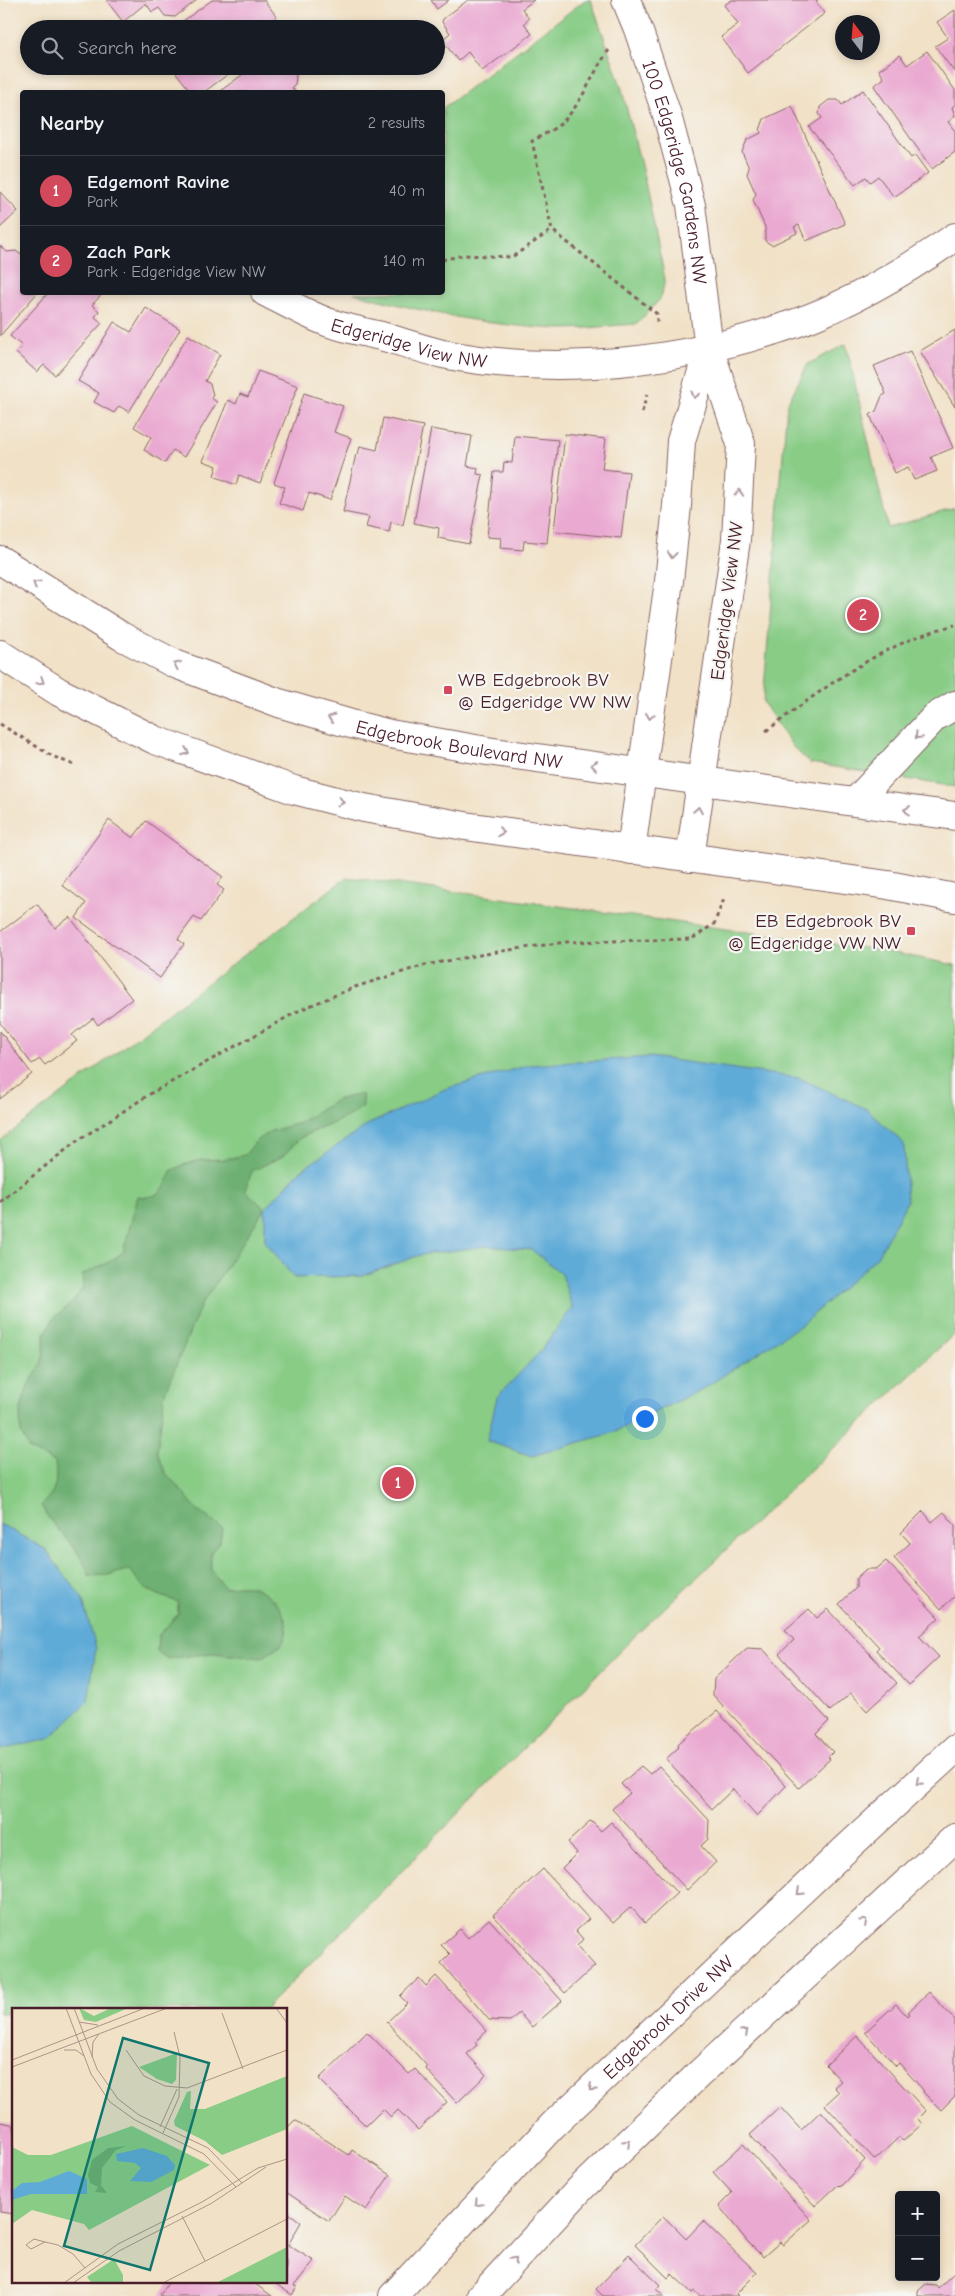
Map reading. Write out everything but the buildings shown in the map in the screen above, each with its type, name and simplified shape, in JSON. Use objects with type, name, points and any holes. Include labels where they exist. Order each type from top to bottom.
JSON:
[{"type":"street","name":"100 Edgeridge Gardens NW","points":[[626,0],[638,29],[666,116],[691,205],[709,348]]},
{"type":"street","name":"Edgeridge View NW","points":[[271,295],[326,321],[443,354],[514,363],[571,365],[656,358],[709,348],[797,323],[848,301],[908,270],[955,237]]},
{"type":"street","name":"Edgeridge View NW","points":[[690,858],[736,540],[741,444],[709,348]]},
{"type":"street","points":[[631,850],[669,580],[677,506],[681,441],[709,348]]},
{"type":"street","name":"Edgebrook Boulevard NW","points":[[0,560],[129,640],[175,664],[279,703],[390,734],[642,773],[955,816]]},
{"type":"street","points":[[0,654],[59,692],[155,740],[294,790],[364,808],[447,823],[888,885],[955,898]]},
{"type":"street","points":[[855,802],[935,718],[955,705]]},
{"type":"street","name":"Edgebrook Drive NW","points":[[393,2296],[552,2125],[848,1846],[955,1749]]},
{"type":"street","points":[[481,2296],[581,2188],[699,2074],[955,1838]]},
{"type":"path","points":[[638,29],[612,47],[596,68],[576,104],[560,124],[532,141],[552,230],[657,314],[656,358],[642,412]]},
{"type":"path","points":[[445,259],[463,255],[512,257],[552,230]]},
{"type":"path","points":[[766,731],[878,653],[928,632],[955,625]]},
{"type":"path","points":[[0,724],[52,756],[74,765]]},
{"type":"path","points":[[0,1202],[76,1141],[150,1094],[300,1010],[348,990],[425,965],[502,951],[566,942],[692,939],[714,924],[726,893]]},
{"type":"green space","points":[[585,0],[591,0],[621,86],[644,177],[665,279],[661,298],[637,324],[564,329],[537,328],[484,322],[362,295],[445,295],[445,106]]},
{"type":"green space","points":[[846,344],[888,528],[955,508],[955,787],[810,763],[793,747],[763,702],[787,404],[808,364]]},
{"type":"green space","points":[[347,877],[879,950],[955,965],[955,1333],[637,1634],[266,2008],[12,2008],[12,2013],[0,2013],[0,1141]]},
{"type":"green space","points":[[362,1094],[363,1106],[351,1115],[300,1138],[283,1156],[252,1171],[245,1190],[265,1209],[201,1305],[165,1392],[157,1451],[165,1472],[198,1510],[222,1528],[220,1542],[211,1552],[211,1570],[225,1588],[248,1586],[256,1588],[271,1597],[282,1612],[285,1620],[287,1628],[285,1637],[279,1647],[261,1658],[212,1653],[167,1659],[157,1651],[158,1636],[178,1614],[178,1602],[150,1591],[139,1582],[131,1569],[108,1575],[89,1576],[80,1556],[41,1505],[55,1486],[55,1462],[29,1450],[21,1432],[20,1412],[28,1385],[41,1366],[44,1351],[44,1335],[53,1319],[72,1303],[83,1287],[82,1275],[109,1262],[123,1252],[138,1196],[156,1195],[163,1188],[171,1171],[183,1165],[200,1160],[226,1159],[245,1155],[257,1140],[271,1131],[299,1123],[339,1099]]},
{"type":"water","points":[[651,1057],[799,1078],[867,1109],[904,1144],[907,1202],[877,1257],[804,1323],[704,1388],[612,1433],[532,1456],[487,1441],[497,1397],[539,1353],[572,1308],[562,1274],[532,1250],[486,1246],[420,1255],[362,1276],[294,1278],[265,1241],[265,1209],[300,1171],[369,1124],[445,1089],[529,1065]]},
{"type":"water","points":[[0,1524],[45,1549],[82,1598],[96,1648],[88,1701],[49,1739],[0,1750]]},
{"type":"place","name":"Zach Park","points":[[863,615]]},
{"type":"place","name":"WB Edgebrook BV @ Edgeridge VW NW","points":[[448,690]]},
{"type":"place","name":"EB Edgebrook BV @ Edgeridge VW NW","points":[[911,931]]},
{"type":"place","name":"Edgemont Ravine","points":[[398,1483]]}]
